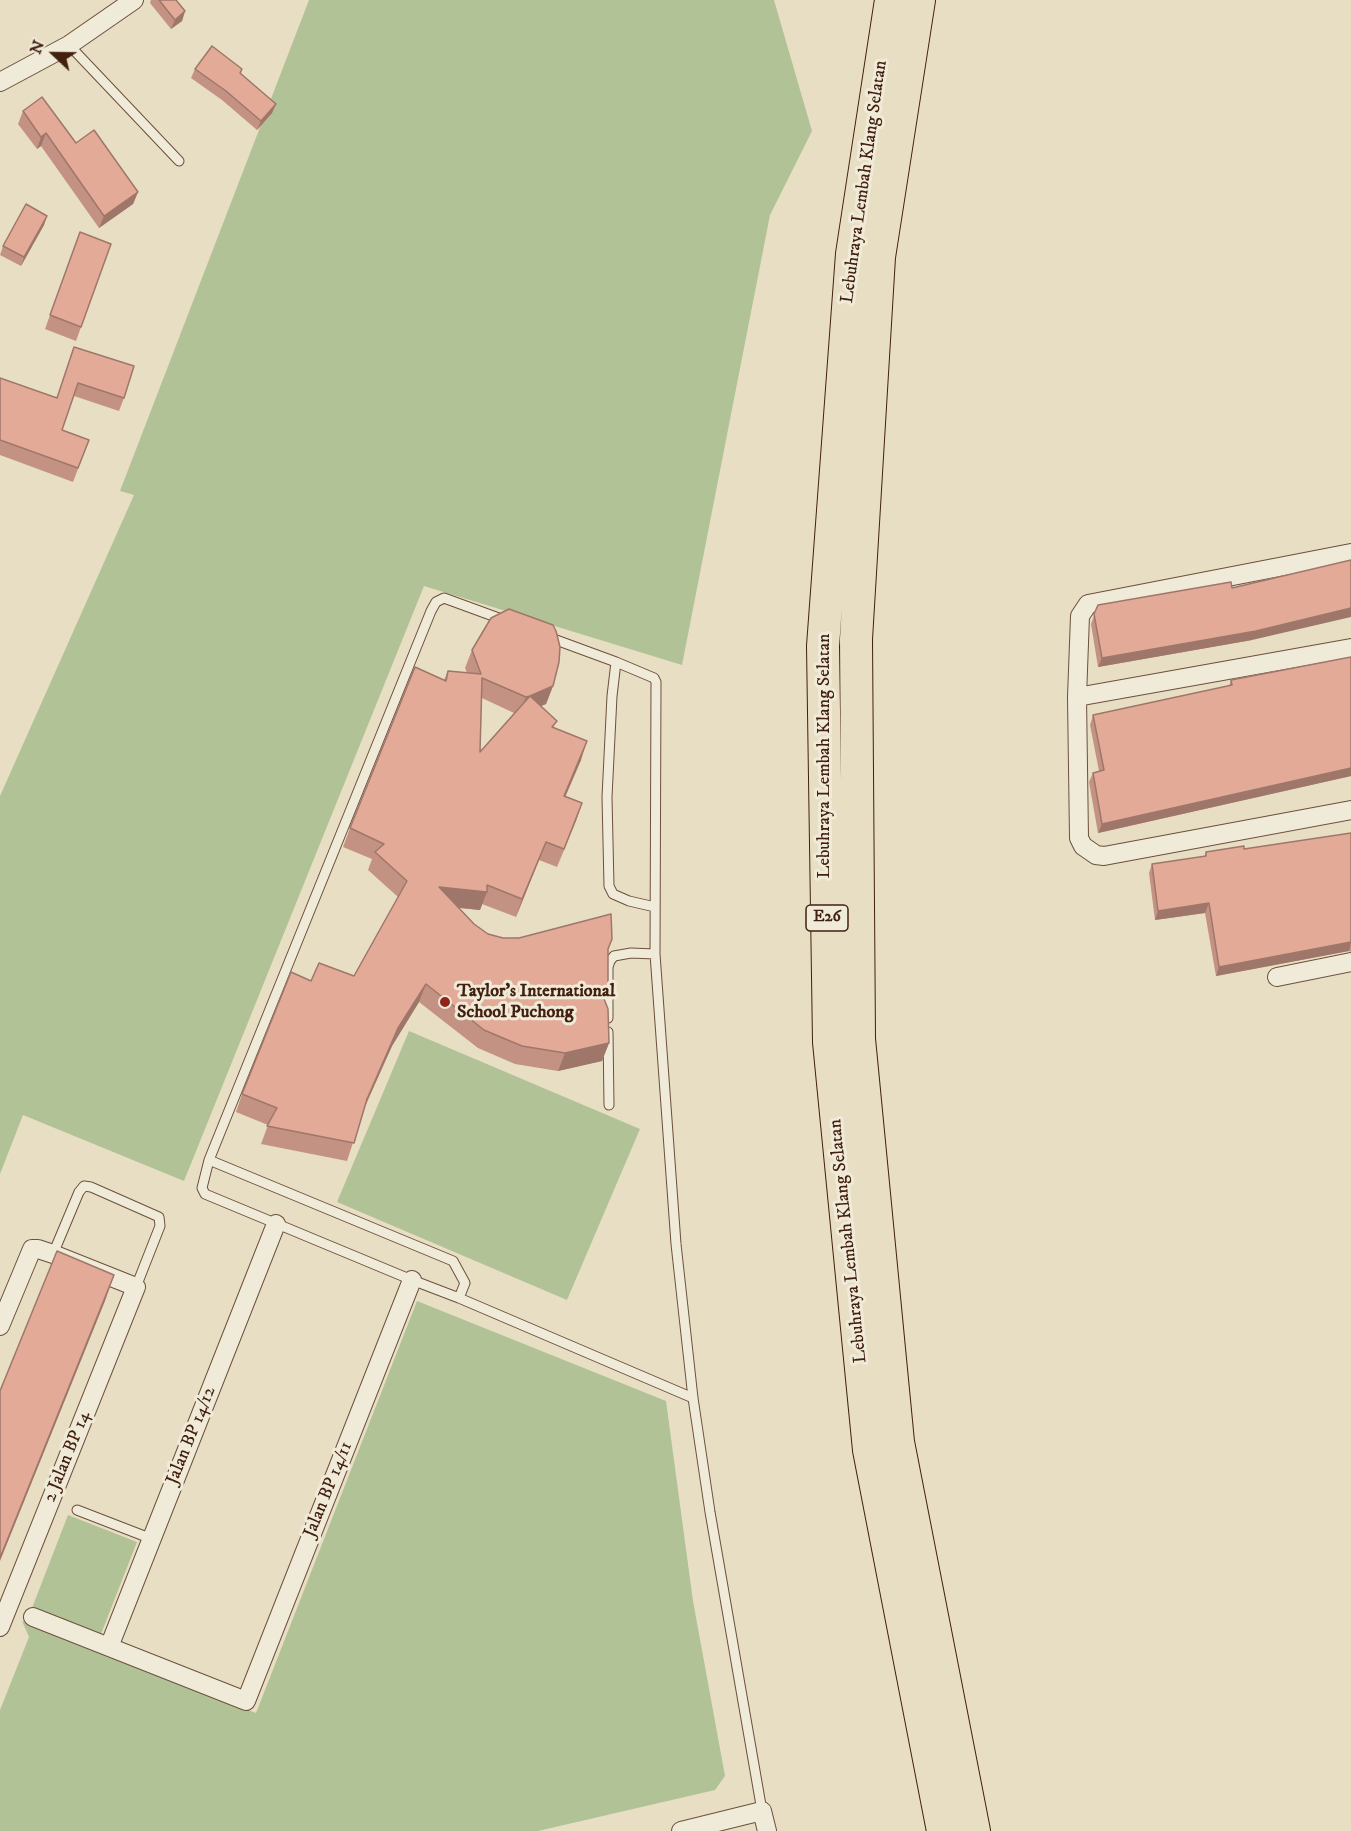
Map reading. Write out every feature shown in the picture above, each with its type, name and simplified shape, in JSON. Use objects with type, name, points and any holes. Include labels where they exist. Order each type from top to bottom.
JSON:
[{"type":"highway","name":"Lebuhraya Lembah Klang Selatan","points":[[891,0],[852,254],[822,646],[829,1042],[869,1450],[943,1831]]},
{"type":"highway","name":"Lebuhraya Lembah Klang Selatan","points":[[919,0],[879,257],[856,639],[859,1039],[898,1442],[974,1831]]},
{"type":"street","points":[[0,82],[69,45],[134,0]]},
{"type":"street","points":[[1351,553],[1088,604],[1080,616],[1077,696],[1079,838],[1083,846],[1096,855],[1104,856],[1351,810]]},
{"type":"street","points":[[1077,696],[1351,648]]},
{"type":"street","points":[[1277,977],[1351,962]]},
{"type":"street","name":"Jalan BP 14/12","points":[[109,1647],[276,1224]]},
{"type":"street","points":[[0,1326],[32,1249],[53,1254],[136,1287]]},
{"type":"street","name":"Jalan BP 14/11","points":[[109,1647],[246,1701],[412,1280]]},
{"type":"street","name":"2 Jalan BP 14","points":[[0,1627],[136,1287]]},
{"type":"street","points":[[33,1617],[109,1647]]},
{"type":"street","points":[[681,1831],[762,1811],[767,1831]]},
{"type":"lane","points":[[69,45],[179,161]]},
{"type":"lane","points":[[508,622],[444,598],[436,602],[431,611],[209,1160],[202,1188],[205,1194],[459,1298],[693,1398]]},
{"type":"lane","points":[[541,634],[616,662],[654,678],[656,682],[655,954],[675,1244],[693,1398],[710,1512],[762,1811]]},
{"type":"lane","points":[[616,662],[607,797],[609,886],[613,894],[629,901],[655,907]]},
{"type":"lane","points":[[609,1105],[608,967],[614,956],[631,953],[655,954]]},
{"type":"lane","points":[[209,1160],[453,1261],[465,1283],[459,1298]]},
{"type":"lane","points":[[53,1254],[79,1192],[84,1186],[91,1187],[159,1217],[160,1226],[136,1287]]},
{"type":"lane","points":[[77,1510],[152,1539]]},
{"type":"green space","points":[[309,0],[774,0],[812,131],[770,215],[682,665],[424,586],[184,1181],[23,1115],[0,1174],[0,796],[134,495],[120,491]]},
{"type":"green space","points":[[409,1031],[640,1129],[567,1300],[337,1202]]},
{"type":"green space","points":[[417,1301],[666,1401],[693,1601],[725,1776],[715,1790],[538,1831],[0,1831],[0,1710],[29,1637],[22,1621],[256,1713]]},
{"type":"green space","points":[[68,1515],[137,1542],[101,1634],[32,1608]]},
{"type":"building","points":[[159,0],[176,0],[185,11],[175,20]]},
{"type":"building","points":[[212,46],[242,69],[240,73],[276,104],[261,121],[226,91],[195,69]]},
{"type":"building","points":[[42,97],[76,143],[94,130],[138,192],[104,216],[46,133],[41,137],[23,111]]},
{"type":"building","points":[[26,204],[47,216],[24,257],[3,246]]},
{"type":"building","points":[[80,232],[111,244],[81,327],[50,315]]},
{"type":"building","points":[[74,347],[134,366],[124,398],[78,383],[62,430],[89,440],[78,468],[0,440],[0,378],[57,398]]},
{"type":"building","points":[[1351,560],[1351,608],[1256,631],[1102,658],[1094,614],[1098,605],[1231,582],[1232,588]]},
{"type":"building","points":[[509,609],[553,625],[556,631],[560,647],[553,686],[530,696],[557,721],[552,727],[587,741],[564,796],[582,803],[564,849],[546,842],[522,899],[487,885],[487,892],[439,887],[474,924],[488,934],[503,938],[519,938],[611,914],[612,939],[608,949],[608,989],[601,991],[608,1009],[609,1043],[565,1053],[522,1046],[484,1030],[426,984],[398,1028],[367,1099],[354,1143],[267,1126],[277,1108],[242,1094],[291,972],[311,981],[319,963],[354,976],[407,881],[375,852],[384,844],[350,828],[415,667],[446,681],[448,671],[481,674],[472,650],[491,618]],"holes":[[[482,678],[526,697],[530,696],[480,752]]]},
{"type":"building","points":[[1351,657],[1351,768],[1102,824],[1093,773],[1104,770],[1093,715],[1232,685],[1231,680]]},
{"type":"building","points":[[1351,833],[1351,942],[1219,967],[1209,903],[1158,911],[1152,864],[1206,856],[1206,852],[1244,846],[1244,849]]},
{"type":"building","points":[[57,1251],[114,1275],[0,1558],[0,1391]]},
{"type":"place","name":"Taylor's International School Puchong","points":[[445,1002]]}]
